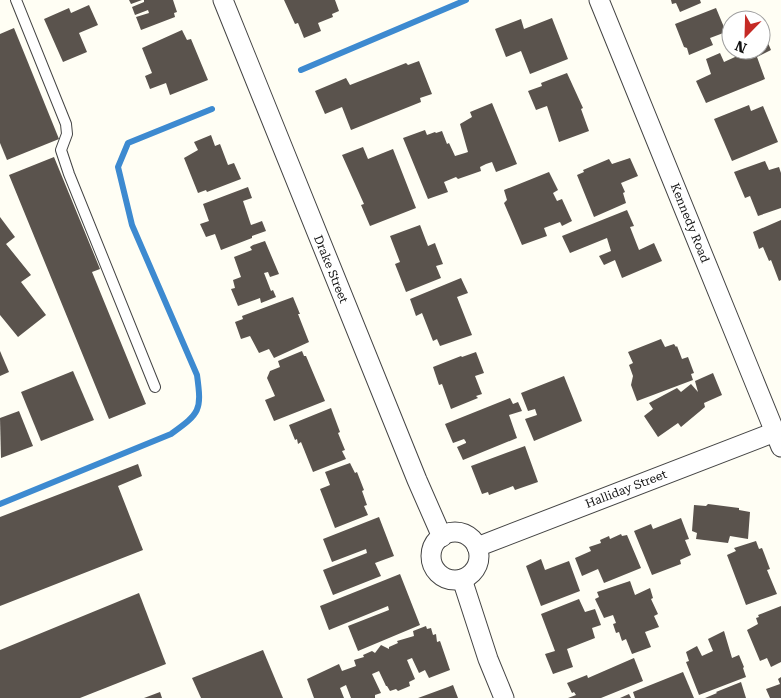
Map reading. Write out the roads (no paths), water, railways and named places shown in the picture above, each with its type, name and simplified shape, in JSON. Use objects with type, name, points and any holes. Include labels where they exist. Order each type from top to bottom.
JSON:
[{"type":"street","name":"Drake Street","points":[[223,0],[413,470],[442,536]]},
{"type":"street","name":"Kennedy Road","points":[[599,0],[778,439]]},
{"type":"street","name":"Halliday Street","points":[[477,547],[778,439]]},
{"type":"street","points":[[448,533],[462,533],[474,541],[479,555],[478,563],[475,570],[469,576],[454,580],[446,578],[439,574],[434,567],[431,559],[432,551],[435,543],[442,536],[448,533]]},
{"type":"street","points":[[462,579],[488,659],[504,698]]},
{"type":"lane","points":[[16,0],[66,124],[67,134],[62,150],[69,174],[155,387]]},
{"type":"waterway","points":[[301,70],[466,0]]},
{"type":"waterway","points":[[0,504],[171,434],[188,421],[197,410],[199,404],[197,375],[132,225],[118,167],[128,143],[212,109]]}]
